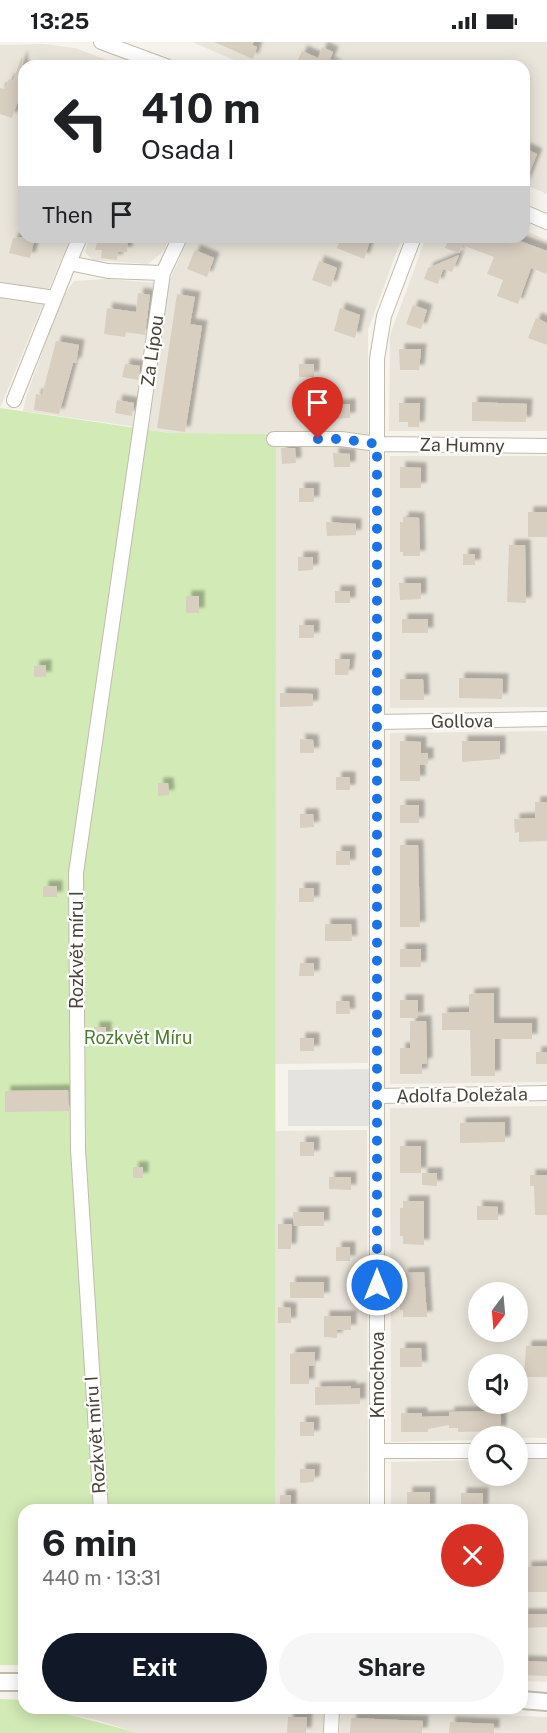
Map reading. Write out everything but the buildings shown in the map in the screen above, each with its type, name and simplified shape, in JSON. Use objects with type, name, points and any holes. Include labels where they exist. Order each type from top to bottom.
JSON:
[{"type":"street","points":[[101,42],[150,60]]},
{"type":"street","points":[[530,215],[547,222]]},
{"type":"street","points":[[14,400],[77,243]]},
{"type":"street","name":"Za Lípou","points":[[142,429],[163,273],[177,243]]},
{"type":"street","name":"Kmochova","points":[[377,1504],[377,444],[380,333],[412,243]]},
{"type":"street","points":[[69,263],[108,271],[163,273]]},
{"type":"street","points":[[0,290],[54,298]]},
{"type":"street","name":"Rozkvět míru I","points":[[101,1504],[78,1149],[76,873],[142,429]]},
{"type":"street","name":"Za Humny","points":[[274,439],[341,439],[377,444],[547,446]]},
{"type":"street","name":"Gollova","points":[[377,722],[547,719]]},
{"type":"street","name":"Adolfa Doležala","points":[[377,1096],[547,1093]]},
{"type":"street","points":[[377,1451],[468,1451]]},
{"type":"street","points":[[528,1451],[547,1451]]},
{"type":"street","points":[[0,1682],[18,1682]]},
{"type":"street","points":[[528,1700],[547,1701]]},
{"type":"street","points":[[331,1733],[332,1714]]},
{"type":"shaded area","points":[[192,42],[547,42],[547,194],[530,187],[530,60],[234,60]]},
{"type":"shaded area","points":[[44,44],[75,48],[107,60],[18,60],[18,243],[68,243],[48,291],[0,287],[0,45]]},
{"type":"shaded area","points":[[530,233],[547,240],[547,431],[389,431],[390,335],[424,243],[530,243]]},
{"type":"shaded area","points":[[87,243],[167,243],[163,252],[148,264],[92,260],[85,252]]},
{"type":"shaded area","points":[[186,243],[400,243],[368,330],[368,1063],[275,1064],[275,434],[170,433],[146,429],[169,282]]},
{"type":"shaded area","points":[[107,279],[158,283],[137,427],[23,411],[62,298],[74,281]]},
{"type":"shaded area","points":[[0,297],[43,304],[0,408]]},
{"type":"shaded area","points":[[390,456],[547,456],[547,707],[390,708]]},
{"type":"shaded area","points":[[547,731],[547,1082],[390,1084],[390,733]]},
{"type":"shaded area","points":[[373,1069],[373,1126],[288,1126],[288,1070]]},
{"type":"shaded area","points":[[547,1106],[547,1438],[528,1438],[528,1426],[468,1426],[468,1440],[391,1442],[390,1108]]},
{"type":"shaded area","points":[[367,1130],[368,1504],[275,1504],[275,1131]]},
{"type":"shaded area","points":[[547,1458],[547,1682],[528,1681],[528,1504],[391,1504],[391,1462],[468,1460],[468,1486],[528,1486],[528,1459]]},
{"type":"shaded area","points":[[68,1714],[324,1714],[323,1733],[138,1733],[97,1720]]},
{"type":"shaded area","points":[[340,1714],[469,1714],[547,1717],[547,1733],[340,1733]]},
{"type":"green space","name":"Rozkvět Míru","points":[[0,408],[170,433],[276,434],[275,1504],[18,1504],[18,1665],[0,1665]]},
{"type":"green space","points":[[0,1699],[18,1700],[18,1714],[67,1714],[138,1733],[0,1733]]},
{"type":"route","points":[[318,439],[341,439],[377,444],[377,1285]]}]
